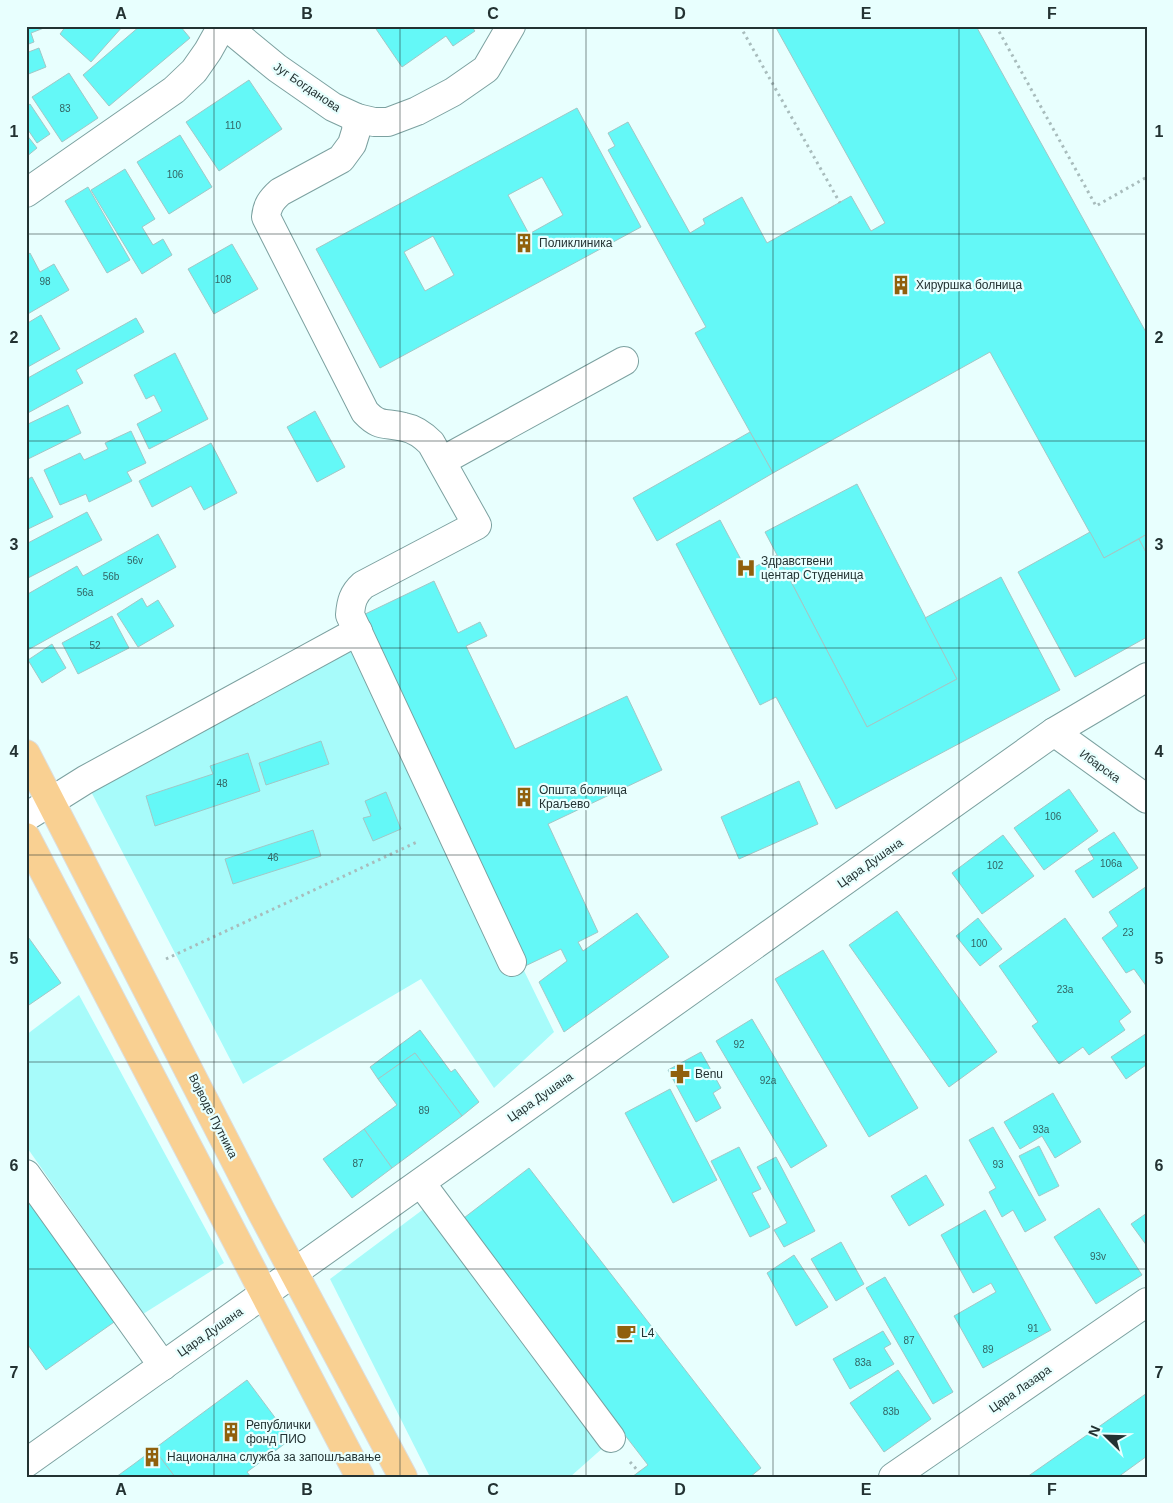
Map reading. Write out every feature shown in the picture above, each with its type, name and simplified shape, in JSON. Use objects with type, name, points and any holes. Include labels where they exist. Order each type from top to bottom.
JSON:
[{"type":"main road","name":"Војводе Путника","points":[[26,754],[294,1273],[403,1477]]},
{"type":"main road","points":[[26,837],[360,1477]]},
{"type":"street","name":"Југ Богданова","points":[[26,193],[174,90],[194,71],[224,26],[277,68],[333,106],[357,118],[374,122],[388,122],[417,111],[453,92],[486,69],[511,26]]},
{"type":"street","points":[[357,118],[352,144],[342,159],[280,192],[267,207],[266,217],[365,412],[371,419],[380,424],[404,427],[422,434],[431,443],[477,525],[363,585],[356,592],[351,604],[350,615],[512,962]]},
{"type":"street","points":[[442,460],[624,360]]},
{"type":"street","points":[[26,817],[84,780],[358,631]]},
{"type":"street","name":"Цара Душана","points":[[26,1463],[1054,732],[1147,677]]},
{"type":"street","name":"Ибарска","points":[[1054,732],[1147,799]]},
{"type":"street","points":[[26,1174],[163,1366]]},
{"type":"street","points":[[421,1183],[611,1438]]},
{"type":"street","name":"Цара Лазара","points":[[893,1477],[1147,1302]]},
{"type":"path","points":[[740,26],[840,203]]},
{"type":"path","points":[[996,26],[1096,206],[1147,177]]},
{"type":"path","points":[[138,972],[449,827]]},
{"type":"shaded area","points":[[358,631],[554,1032],[494,1088],[421,979],[243,1084],[85,780]]},
{"type":"shaded area","points":[[79,995],[224,1263],[143,1314],[26,1146],[26,1035]]},
{"type":"shaded area","points":[[429,1205],[605,1446],[570,1477],[430,1477],[330,1279]]},
{"type":"building","points":[[26,26],[49,26],[31,33],[34,42],[26,45]]},
{"type":"building","points":[[66,26],[123,26],[91,62],[60,34]]},
{"type":"building","points":[[140,26],[180,26],[190,38],[109,106],[83,75]]},
{"type":"building","points":[[374,26],[471,26],[475,31],[453,46],[446,36],[402,67]]},
{"type":"building","name":"Хируршка болница","points":[[775,26],[976,26],[1147,334],[1147,534],[1104,558],[990,352],[773,473],[695,333],[706,327],[608,150],[615,146],[608,133],[628,122],[690,233],[705,224],[703,219],[742,197],[767,243],[851,196],[871,231],[885,223]]},
{"type":"building","points":[[39,48],[46,67],[26,75],[26,53]]},
{"type":"building","points":[[69,73],[98,118],[62,142],[32,97]]},
{"type":"building","points":[[249,80],[282,129],[219,171],[186,122]]},
{"type":"building","points":[[30,104],[50,134],[37,143],[26,127],[26,107]]},
{"type":"building","name":"Поликлиника","points":[[577,108],[641,227],[380,368],[316,249]],"holes":[[[542,177],[563,215],[529,234],[508,195]],[[433,236],[454,275],[425,291],[404,252]]]},
{"type":"building","points":[[26,134],[37,148],[26,157]]},
{"type":"building","points":[[180,135],[212,187],[169,214],[137,162]]},
{"type":"building","points":[[125,169],[155,219],[142,227],[153,245],[163,239],[172,255],[142,274],[91,190]]},
{"type":"building","points":[[88,187],[130,260],[107,273],[65,201]]},
{"type":"building","points":[[232,244],[258,289],[214,314],[188,269]]},
{"type":"building","points":[[30,253],[40,272],[54,264],[69,290],[26,315],[26,256]]},
{"type":"building","points":[[41,315],[60,349],[26,368],[26,324]]},
{"type":"building","points":[[136,318],[144,332],[76,370],[83,383],[26,414],[26,379]]},
{"type":"building","points":[[175,353],[208,419],[149,449],[137,424],[162,411],[154,395],[146,399],[134,375]]},
{"type":"building","points":[[68,405],[81,433],[26,460],[26,425]]},
{"type":"building","points":[[315,411],[345,467],[317,482],[287,427]]},
{"type":"building","points":[[131,431],[146,463],[127,472],[132,481],[89,502],[86,494],[60,505],[44,470],[80,453],[84,460],[108,449],[105,443]]},
{"type":"building","points":[[750,432],[773,473],[657,541],[633,498]]},
{"type":"building","points":[[211,443],[237,493],[204,510],[191,486],[152,507],[139,481]]},
{"type":"building","points":[[32,477],[53,517],[26,530],[26,480]]},
{"type":"building","points":[[857,484],[957,679],[867,727],[765,532]]},
{"type":"building","points":[[87,512],[102,540],[26,579],[26,544]]},
{"type":"building","points":[[720,520],[747,571],[777,555],[867,727],[957,679],[925,618],[1001,577],[1060,690],[836,809],[776,697],[760,705],[676,544]]},
{"type":"building","points":[[1090,532],[1104,558],[1139,539],[1147,554],[1147,637],[1075,677],[1018,572]]},
{"type":"building","points":[[158,534],[176,567],[26,651],[26,595],[77,566],[83,576]]},
{"type":"building","points":[[1147,534],[1147,554],[1139,539]]},
{"type":"building","name":"Општа болница Краљево","points":[[434,581],[458,633],[480,622],[487,636],[466,646],[515,749],[627,696],[662,770],[548,824],[598,932],[578,942],[583,951],[637,913],[669,957],[564,1032],[539,982],[567,961],[561,949],[523,967],[359,617]]},
{"type":"building","points":[[142,598],[147,607],[158,600],[174,626],[138,647],[117,614]]},
{"type":"building","points":[[112,616],[129,648],[78,674],[62,643]]},
{"type":"building","points":[[52,644],[66,668],[42,683],[28,660]]},
{"type":"building","points":[[321,741],[329,764],[266,785],[259,763]]},
{"type":"building","points":[[248,753],[260,791],[155,826],[146,796],[213,774],[210,766]]},
{"type":"building","points":[[799,781],[818,824],[739,859],[721,817]]},
{"type":"building","points":[[1069,789],[1098,831],[1044,870],[1014,828]]},
{"type":"building","points":[[386,792],[401,829],[373,841],[363,818],[371,816],[365,801]]},
{"type":"building","points":[[313,830],[321,856],[233,884],[225,859]]},
{"type":"building","points":[[1114,832],[1138,868],[1093,898],[1075,871],[1094,859],[1088,849]]},
{"type":"building","points":[[1003,835],[1034,876],[982,914],[952,873]]},
{"type":"building","points":[[1147,886],[1147,987],[1134,969],[1126,973],[1102,938],[1118,926],[1109,912]]},
{"type":"building","points":[[897,911],[997,1052],[949,1087],[849,945]]},
{"type":"building","points":[[978,918],[1002,949],[980,966],[956,936]]},
{"type":"building","points":[[1065,918],[1131,1012],[1119,1021],[1125,1030],[1089,1055],[1083,1047],[1059,1064],[1032,1026],[1038,1022],[999,966]]},
{"type":"building","points":[[26,934],[61,983],[26,1007]]},
{"type":"building","points":[[823,950],[918,1108],[869,1137],[775,979]]},
{"type":"building","points":[[752,1019],[827,1146],[791,1168],[716,1041]]},
{"type":"building","points":[[420,1030],[451,1072],[455,1069],[479,1102],[462,1116],[415,1053],[378,1079],[370,1067]]},
{"type":"building","points":[[1147,1033],[1147,1067],[1146,1065],[1126,1079],[1111,1057]]},
{"type":"building","points":[[701,1052],[721,1088],[713,1093],[721,1108],[696,1122],[668,1070]]},
{"type":"building","points":[[415,1053],[462,1116],[392,1168],[364,1129],[397,1105],[378,1079]]},
{"type":"building","points":[[670,1089],[717,1180],[673,1203],[625,1113]]},
{"type":"building","points":[[1053,1093],[1081,1142],[1055,1158],[1042,1136],[1020,1149],[1004,1122]]},
{"type":"building","points":[[993,1127],[1046,1220],[1025,1232],[1013,1210],[1002,1217],[989,1192],[996,1188],[969,1140]]},
{"type":"building","points":[[364,1129],[392,1168],[352,1198],[323,1159]]},
{"type":"building","points":[[1039,1146],[1059,1186],[1039,1196],[1019,1156]]},
{"type":"building","points":[[739,1147],[761,1189],[752,1193],[770,1227],[750,1237],[711,1161]]},
{"type":"building","points":[[776,1157],[815,1231],[784,1247],[774,1230],[787,1223],[757,1167]]},
{"type":"building","points":[[529,1168],[761,1468],[750,1477],[632,1477],[648,1465],[460,1221]]},
{"type":"building","points":[[926,1175],[944,1205],[909,1226],[891,1196]]},
{"type":"building","points":[[26,1191],[117,1320],[46,1370],[26,1342]]},
{"type":"building","points":[[1099,1208],[1142,1275],[1096,1304],[1054,1237]]},
{"type":"building","points":[[985,1210],[1051,1330],[983,1368],[954,1316],[996,1292],[991,1283],[973,1293],[941,1235]]},
{"type":"building","points":[[1147,1213],[1147,1246],[1131,1224]]},
{"type":"building","points":[[841,1242],[864,1284],[836,1301],[811,1259]]},
{"type":"building","points":[[794,1255],[828,1307],[796,1326],[767,1273]]},
{"type":"building","points":[[885,1277],[953,1392],[933,1404],[866,1288]]},
{"type":"building","points":[[883,1331],[891,1344],[884,1348],[894,1364],[850,1389],[833,1359]]},
{"type":"building","points":[[898,1370],[931,1419],[884,1452],[850,1403]]},
{"type":"building","name":"Републички фонд ПИО","points":[[247,1380],[291,1439],[247,1472],[251,1477],[175,1477],[154,1449]]},
{"type":"building","points":[[1147,1393],[1147,1456],[1118,1477],[1027,1477]]},
{"type":"building","name":"Национална служба за запошљавање","points":[[154,1449],[175,1477],[116,1477],[134,1464]]},
{"type":"place","name":"Поликлиника","points":[[524,243]]},
{"type":"place","name":"Хируршка болница","points":[[901,285]]},
{"type":"place","name":"Здравствени центар Студеница","points":[[746,568]]},
{"type":"place","name":"Општа болница Краљево","points":[[524,797]]},
{"type":"place","name":"Benu","points":[[680,1074]]},
{"type":"place","name":"L4","points":[[626,1333]]},
{"type":"place","name":"Републички фонд ПИО","points":[[231,1432]]},
{"type":"place","name":"Национална служба за запошљавање","points":[[152,1457]]}]
